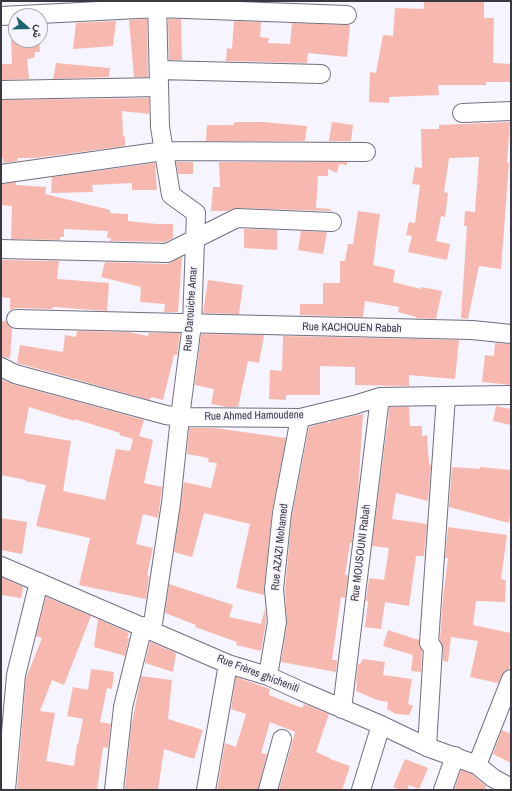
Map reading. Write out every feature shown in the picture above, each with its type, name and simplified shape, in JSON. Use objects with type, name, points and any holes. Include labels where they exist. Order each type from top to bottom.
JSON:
[{"type":"street","points":[[1,16],[158,5],[347,15]]},
{"type":"street","name":"Rue Darouiche Amar","points":[[114,790],[123,707],[147,628],[171,503],[192,324],[196,213],[171,195],[160,127],[158,5]]},
{"type":"street","points":[[1,90],[159,78],[321,74]]},
{"type":"street","points":[[462,114],[511,112]]},
{"type":"street","points":[[1,174],[164,151],[366,152]]},
{"type":"street","points":[[1,249],[167,252],[237,218],[332,222]]},
{"type":"street","name":"Rue KACHOUEN Rabah","points":[[16,319],[472,330],[511,334]]},
{"type":"street","name":"Rue Ahmed Hamoudene","points":[[1,367],[15,374],[166,415],[180,417],[300,418],[380,397],[511,395]]},
{"type":"street","points":[[427,746],[433,648],[429,642],[446,396]]},
{"type":"street","name":"Rue MOUSOUNI Rabah","points":[[342,709],[380,397]]},
{"type":"street","name":"Rue AZAZI Mohamed","points":[[268,676],[277,622],[274,589],[282,513],[300,418]]},
{"type":"street","name":"Rue Frères ghicheniti","points":[[1,566],[228,664],[268,676],[427,746],[477,765],[491,784],[511,788]]},
{"type":"street","points":[[6,790],[16,675],[39,582]]},
{"type":"street","points":[[206,790],[228,664]]},
{"type":"street","points":[[477,765],[511,679]]},
{"type":"street","points":[[361,790],[381,725]]},
{"type":"street","points":[[268,790],[282,739]]},
{"type":"street","points":[[443,790],[455,756]]},
{"type":"building","points":[[424,1],[484,1],[484,18],[494,18],[493,63],[511,64],[511,82],[486,82],[486,85],[438,85],[439,95],[389,97],[389,103],[369,102],[370,72],[376,73],[383,35],[393,36],[395,8],[424,9]]},
{"type":"building","points":[[147,19],[148,77],[134,77],[129,20]]},
{"type":"building","points":[[168,19],[181,19],[182,60],[169,60]]},
{"type":"building","points":[[116,21],[113,46],[73,49],[76,23]]},
{"type":"building","points":[[234,21],[261,22],[260,37],[269,38],[268,43],[290,44],[292,23],[350,25],[347,57],[308,53],[307,63],[226,61],[227,48],[232,49]]},
{"type":"building","points":[[11,48],[40,48],[40,52],[35,52],[34,58],[27,59],[29,79],[1,80],[1,64],[12,64]]},
{"type":"building","points":[[56,63],[110,68],[109,77],[53,79]]},
{"type":"building","points":[[149,98],[149,114],[122,111],[123,137],[125,136],[125,146],[36,158],[18,158],[17,161],[3,163],[3,158],[1,158],[1,100]]},
{"type":"building","points":[[234,122],[263,122],[307,126],[305,141],[206,141],[207,125],[234,125]]},
{"type":"building","points":[[332,122],[353,125],[351,141],[329,141]]},
{"type":"building","points":[[510,122],[507,163],[509,163],[501,269],[479,266],[468,319],[461,318],[467,226],[464,226],[465,211],[475,212],[479,157],[449,158],[444,192],[448,193],[445,217],[441,216],[436,241],[450,244],[447,260],[408,252],[412,236],[406,235],[409,222],[415,223],[420,185],[412,184],[415,167],[422,168],[421,129],[439,129],[439,125]]},
{"type":"building","points":[[176,162],[193,162],[193,174],[178,174]]},
{"type":"building","points":[[219,162],[347,162],[347,165],[339,164],[337,173],[328,169],[328,176],[318,176],[316,208],[331,209],[331,211],[237,208],[227,211],[211,211],[213,187],[220,187]]},
{"type":"building","points":[[155,163],[157,190],[132,190],[132,183],[92,185],[93,192],[51,193],[52,177]]},
{"type":"building","points":[[16,182],[16,185],[46,187],[45,194],[110,210],[110,213],[128,214],[128,221],[173,224],[173,238],[165,242],[110,241],[111,238],[107,238],[108,231],[64,229],[64,237],[60,237],[60,240],[11,239],[12,206],[1,205],[1,184]]},
{"type":"building","points":[[358,211],[380,214],[373,265],[395,270],[393,282],[421,289],[421,287],[442,291],[436,319],[416,318],[398,312],[399,307],[365,301],[363,317],[300,315],[300,304],[323,304],[323,283],[340,283],[340,261],[345,261],[348,244],[353,244]]},
{"type":"building","points":[[244,229],[277,230],[277,250],[244,248]]},
{"type":"building","points":[[301,231],[327,232],[323,254],[298,250]]},
{"type":"building","points":[[182,257],[178,312],[164,312],[165,304],[140,302],[141,287],[101,277],[105,262],[167,264]]},
{"type":"building","points":[[1,260],[59,261],[57,279],[109,283],[107,311],[53,307],[52,309],[16,308],[10,310],[10,298],[1,297]]},
{"type":"building","points":[[208,280],[243,285],[239,314],[203,313]]},
{"type":"building","points":[[1,321],[6,321],[12,329],[10,358],[1,357]]},
{"type":"building","points":[[77,331],[128,332],[148,336],[149,333],[180,333],[177,355],[174,355],[163,400],[151,397],[150,400],[17,363],[20,345],[63,352],[65,335],[76,337]]},
{"type":"building","points":[[201,334],[264,335],[259,363],[248,361],[238,407],[227,407],[211,404],[214,389],[195,385]]},
{"type":"building","points":[[283,336],[459,340],[455,379],[409,375],[409,386],[355,385],[355,367],[320,366],[320,395],[286,395],[286,400],[269,399],[270,370],[282,371]]},
{"type":"building","points":[[495,343],[511,344],[511,385],[482,382],[485,355],[494,356]]},
{"type":"building","points":[[1,379],[12,384],[144,420],[139,436],[153,440],[144,483],[162,487],[158,518],[143,514],[136,544],[153,548],[147,575],[149,576],[146,599],[79,585],[90,538],[36,526],[46,485],[1,475]],"holes":[[[29,407],[75,421],[75,419],[120,433],[119,435],[133,439],[130,451],[116,449],[105,500],[63,491],[71,441],[24,433]]]},
{"type":"building","points":[[496,406],[511,409],[511,425],[493,421]]},
{"type":"building","points":[[389,407],[409,407],[410,426],[422,426],[422,436],[427,435],[429,464],[431,465],[428,501],[396,493],[392,519],[427,524],[424,556],[416,556],[409,606],[385,602],[381,629],[365,627],[369,578],[384,580],[389,548],[372,546],[388,427]]},
{"type":"building","points":[[363,414],[358,492],[352,543],[350,543],[345,575],[348,575],[345,598],[341,597],[332,660],[337,660],[336,672],[281,662],[287,624],[285,589],[292,515],[309,427]]},
{"type":"building","points":[[189,428],[215,428],[286,438],[272,512],[264,595],[236,588],[250,524],[204,513],[192,557],[174,552],[184,482],[211,488],[217,463],[208,462],[209,458],[187,454]]},
{"type":"building","points":[[452,467],[480,469],[480,467],[511,470],[511,506],[509,523],[449,507]]},
{"type":"building","points":[[1,518],[27,522],[22,554],[1,550]]},
{"type":"building","points":[[448,527],[507,535],[501,579],[506,580],[505,602],[476,601],[473,625],[511,633],[511,658],[509,669],[504,671],[498,683],[470,677],[478,641],[451,637],[448,662],[443,661],[443,648],[440,640],[448,558],[445,558]]},
{"type":"building","points":[[1,577],[23,587],[21,598],[1,595]]},
{"type":"building","points":[[169,584],[233,605],[229,617],[261,624],[265,609],[266,622],[261,651],[236,645],[237,642],[195,627],[196,625],[165,613]]},
{"type":"building","points":[[46,597],[91,616],[64,685],[52,680],[40,711],[55,713],[46,761],[74,766],[83,719],[67,716],[73,687],[88,690],[91,669],[114,672],[112,689],[107,688],[100,722],[111,724],[108,748],[103,747],[97,790],[17,790],[26,678],[42,638],[36,636]]},
{"type":"building","points":[[98,619],[129,633],[125,656],[94,647]]},
{"type":"building","points":[[388,630],[419,640],[422,651],[421,672],[411,671],[413,655],[383,646]]},
{"type":"building","points":[[150,642],[176,653],[173,672],[145,663]]},
{"type":"building","points":[[363,659],[385,662],[383,675],[412,679],[408,704],[413,706],[409,715],[396,714],[387,709],[388,702],[377,700],[356,691],[358,664],[360,664]]},
{"type":"building","points":[[141,676],[172,680],[168,719],[203,730],[194,759],[164,749],[158,790],[125,789],[131,728]]},
{"type":"building","points":[[236,677],[270,689],[269,695],[302,708],[304,704],[329,714],[316,752],[350,766],[342,790],[279,790],[295,732],[270,722],[261,753],[267,754],[258,790],[217,790],[225,743],[236,747],[246,714],[231,709]]},
{"type":"building","points":[[502,730],[511,734],[511,763],[493,754]]},
{"type":"building","points":[[405,759],[428,768],[419,789],[409,785],[407,790],[400,790],[393,787]]},
{"type":"building","points":[[461,770],[472,774],[486,786],[485,790],[454,790]]}]
